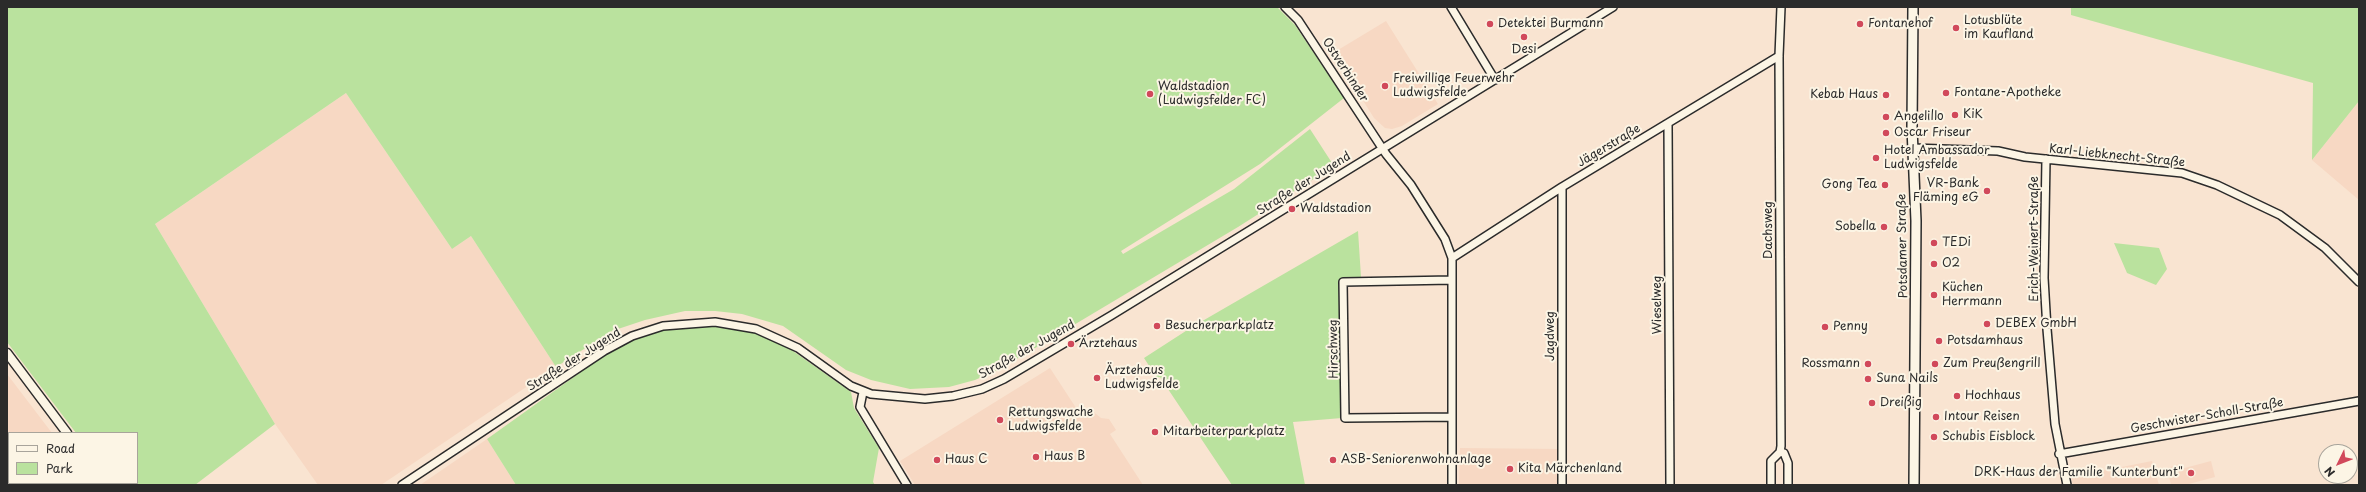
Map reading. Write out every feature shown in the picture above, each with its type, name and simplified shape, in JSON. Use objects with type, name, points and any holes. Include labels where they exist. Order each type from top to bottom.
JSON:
[{"type":"main road","name":"Potsdamer Straße","points":[[1913,7],[1913,148],[1916,221],[1914,485]]},
{"type":"street","name":"Ostverbinder","points":[[1285,7],[1298,20],[1383,148]]},
{"type":"street","points":[[1451,7],[1495,80]]},
{"type":"street","name":"Straße der Jugend","points":[[402,485],[617,344],[663,326],[685,322],[715,322],[756,329],[798,348],[851,386],[863,392],[887,397],[925,399],[972,392],[996,383],[1100,322],[1613,7]]},
{"type":"street","name":"Dachsweg","points":[[1771,485],[1771,461],[1780,452],[1779,56],[1781,7]]},
{"type":"street","name":"Jägerstraße","points":[[1452,258],[1562,187],[1668,125],[1779,56]]},
{"type":"street","name":"Wieselweg","points":[[1668,125],[1670,485]]},
{"type":"street","points":[[1383,148],[1424,205],[1445,239],[1452,258],[1452,485]]},
{"type":"street","name":"Karl-Liebknecht-Straße","points":[[1913,148],[1998,151],[2046,160],[2182,173],[2217,185],[2254,201],[2291,221],[2325,248],[2359,282]]},
{"type":"street","name":"Erich-Weinert-Straße","points":[[2046,160],[2044,221],[2046,325],[2059,454],[2067,485]]},
{"type":"street","name":"Jagdweg","points":[[1562,187],[1562,485]]},
{"type":"street","name":"Hirschweg","points":[[1452,280],[1343,282],[1345,418],[1452,417]]},
{"type":"street","points":[[7,353],[66,432]]},
{"type":"street","points":[[863,392],[860,407],[907,485]]},
{"type":"street","name":"Geschwister-Scholl-Straße","points":[[2059,454],[2359,401]]},
{"type":"street","name":"Dachsweg","points":[[1780,452],[1784,453],[1788,462],[1788,485]]},
{"type":"shaded area","points":[[1386,21],[1438,104],[1402,126],[1392,129],[1385,128],[1374,118],[1333,53]]},
{"type":"shaded area","points":[[346,93],[452,249],[471,236],[556,367],[381,485],[318,485],[275,424],[155,224]]},
{"type":"shaded area","points":[[2359,101],[2359,200],[2312,160]]},
{"type":"shaded area","points":[[1050,368],[1080,414],[1090,409],[1101,418],[1109,419],[1116,430],[1110,434],[1143,485],[915,485],[900,461]]},
{"type":"shaded area","points":[[7,374],[51,432],[8,432],[8,484],[92,485],[7,485]]},
{"type":"shaded area","points":[[487,439],[516,485],[420,485]]},
{"type":"shaded area","name":"Kita Märchenland","points":[[1460,448],[1562,449],[1562,485],[1459,485]]},
{"type":"shaded area","points":[[2152,461],[2159,485],[2073,485],[2071,477]]},
{"type":"shaded area","name":"DRK-Haus der Familie \"Kunterbunt\"","points":[[2211,461],[2215,477],[2185,485],[2171,485],[2167,468],[2179,464],[2181,469]]},
{"type":"green space","points":[[7,7],[1277,7],[1295,25],[1344,98],[1260,164],[1121,251],[1123,254],[1234,189],[1310,129],[1334,166],[1238,227],[1000,369],[975,380],[949,387],[910,389],[871,380],[846,370],[783,326],[742,314],[715,311],[685,311],[645,320],[612,331],[556,367],[471,236],[452,249],[346,93],[155,224],[275,424],[195,485],[115,485],[138,484],[138,432],[75,432],[7,342]]},
{"type":"green space","points":[[2071,7],[2359,7],[2359,101],[2312,160],[2313,83],[2071,15]]},
{"type":"green space","points":[[1358,231],[1361,277],[1340,280],[1342,418],[1293,422],[1305,485],[1232,485],[1160,377],[1157,378],[1144,358],[1192,327]]},
{"type":"green space","points":[[2114,243],[2159,248],[2167,269],[2156,285],[2127,273]]},
{"type":"green space","points":[[709,326],[756,332],[786,346],[851,392],[854,408],[879,448],[873,482],[875,485],[516,485],[487,439],[606,354],[631,341],[652,332],[671,328]]},
{"type":"place","name":"Detektei Burmann","points":[[1490,24]]},
{"type":"place","name":"Fontanehof","points":[[1860,24]]},
{"type":"place","name":"Lotusblüte im Kaufland","points":[[1956,28]]},
{"type":"place","name":"Desi","points":[[1524,37]]},
{"type":"place","name":"Freiwillige Feuerwehr Ludwigsfelde","points":[[1385,86]]},
{"type":"place","name":"Fontane-Apotheke","points":[[1946,93]]},
{"type":"place","name":"Waldstadion (Ludwigsfelder FC)","points":[[1150,94]]},
{"type":"place","name":"Kebab Haus","points":[[1886,95]]},
{"type":"place","name":"KiK","points":[[1955,115]]},
{"type":"place","name":"Angelillo","points":[[1886,117]]},
{"type":"place","name":"Oscar Friseur","points":[[1886,133]]},
{"type":"place","name":"Hotel Ambassador Ludwigsfelde","points":[[1876,158]]},
{"type":"place","name":"Gong Tea","points":[[1885,185]]},
{"type":"place","name":"VR-Bank Fläming eG","points":[[1987,191]]},
{"type":"place","name":"Waldstadion","points":[[1292,209]]},
{"type":"place","name":"Sobella","points":[[1884,227]]},
{"type":"place","name":"TEDi","points":[[1934,243]]},
{"type":"place","name":"O2","points":[[1934,264]]},
{"type":"place","name":"Küchen Herrmann","points":[[1934,295]]},
{"type":"place","name":"DEBEX GmbH","points":[[1987,324]]},
{"type":"place","name":"Besucherparkplatz","points":[[1157,326]]},
{"type":"place","name":"Penny","points":[[1825,327]]},
{"type":"place","name":"Potsdamhaus","points":[[1939,341]]},
{"type":"place","name":"Ärztehaus","points":[[1071,344]]},
{"type":"place","name":"Rossmann","points":[[1868,364]]},
{"type":"place","name":"Zum Preußengrill","points":[[1935,364]]},
{"type":"place","name":"Ärztehaus Ludwigsfelde","points":[[1097,378]]},
{"type":"place","name":"Suna Nails","points":[[1868,379]]},
{"type":"place","name":"Hochhaus","points":[[1957,396]]},
{"type":"place","name":"Dreißig","points":[[1872,403]]},
{"type":"place","name":"Intour Reisen","points":[[1936,417]]},
{"type":"place","name":"Rettungswache Ludwigsfelde","points":[[1000,420]]},
{"type":"place","name":"Mitarbeiterparkplatz","points":[[1155,432]]},
{"type":"place","name":"Schubis Eisblock","points":[[1934,437]]},
{"type":"place","name":"Haus B","points":[[1036,457]]},
{"type":"place","name":"Haus C","points":[[937,460]]},
{"type":"place","name":"ASB-Seniorenwohnanlage","points":[[1333,460]]},
{"type":"place","name":"Kita Märchenland","points":[[1510,469]]},
{"type":"place","name":"DRK-Haus der Familie \"Kunterbunt\"","points":[[2191,473]]}]
